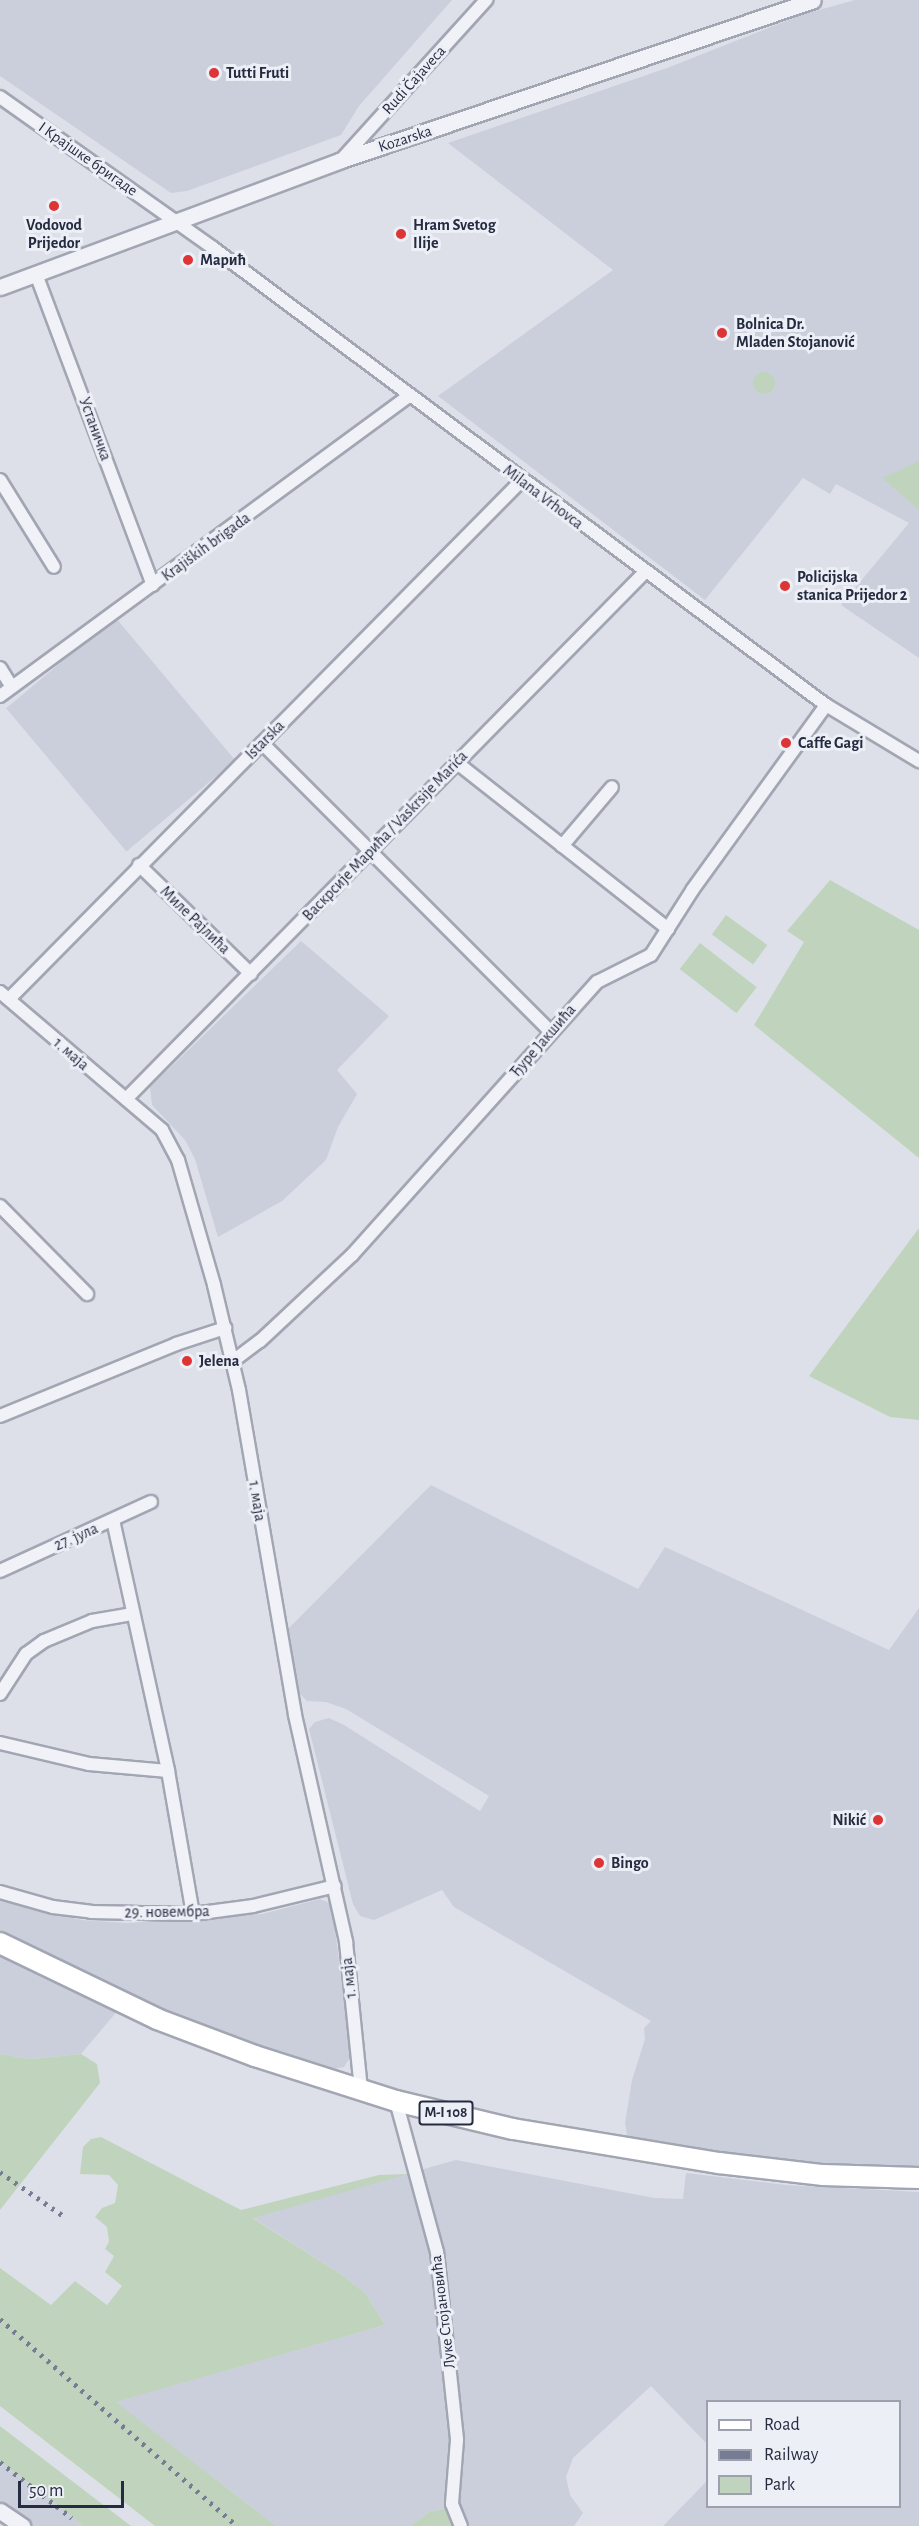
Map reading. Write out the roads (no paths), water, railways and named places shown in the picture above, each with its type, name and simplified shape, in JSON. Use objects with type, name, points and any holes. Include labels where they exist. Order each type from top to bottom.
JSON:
[{"type":"main road","name":"M-I 108","points":[[0,1943],[157,2019],[396,2101],[513,2129],[719,2163],[823,2175],[919,2178]]},
{"type":"street","name":"Rudi Čajaveca","points":[[341,160],[486,0]]},
{"type":"street","name":"Kozarska","points":[[0,287],[341,160],[813,0]]},
{"type":"street","name":"I Крајшке бригаде","points":[[0,97],[175,221]]},
{"type":"street","name":"Milana Vrhovca","points":[[175,221],[410,395],[521,481],[826,705],[919,761]]},
{"type":"street","name":"Устаничка","points":[[36,274],[153,585]]},
{"type":"street","name":"Krajiških brigada","points":[[0,696],[410,395]]},
{"type":"street","name":"Istarska","points":[[4,996],[139,865],[521,481]]},
{"type":"street","points":[[1,484],[54,567]]},
{"type":"street","name":"Васкрсије Марића / Vaskrsije Marića","points":[[126,1099],[645,572]]},
{"type":"street","points":[[0,668],[12,687]]},
{"type":"street","name":"Ђуре Јакшића","points":[[233,1360],[260,1341],[351,1255],[420,1183],[597,982],[651,955],[826,705]]},
{"type":"street","points":[[262,742],[551,1032]]},
{"type":"street","points":[[456,762],[668,929]]},
{"type":"street","points":[[562,846],[612,787]]},
{"type":"street","name":"Миле Рајлића","points":[[139,865],[251,974]]},
{"type":"street","name":"1. маја","points":[[4,996],[126,1099],[162,1131],[174,1146],[233,1360],[295,1714],[346,1942],[361,2090]]},
{"type":"street","points":[[0,1206],[87,1294]]},
{"type":"street","points":[[0,1402],[5,1414],[176,1344],[225,1328]]},
{"type":"street","name":"27. јула","points":[[0,1571],[151,1502]]},
{"type":"street","points":[[113,1520],[131,1614],[168,1771],[193,1914]]},
{"type":"street","points":[[0,1694],[26,1654],[44,1641],[92,1621],[131,1614]]},
{"type":"street","points":[[0,1743],[89,1764],[168,1771]]},
{"type":"street","name":"29. новембра","points":[[0,1892],[53,1907],[91,1912],[193,1914],[253,1906],[335,1886]]},
{"type":"street","name":"Луке Стојановића","points":[[396,2101],[436,2252],[457,2440],[452,2504],[460,2526]]},
{"type":"street","points":[[0,2511],[22,2526]]},
{"type":"railway","points":[[0,2172],[65,2217]]},
{"type":"railway","points":[[0,2319],[237,2526]]},
{"type":"railway","points":[[0,2462],[72,2518]]},
{"type":"place","name":"Tutti Fruti","points":[[214,73]]},
{"type":"place","name":"Vodovod Prijedor","points":[[54,206]]},
{"type":"place","name":"Hram Svetog Ilije","points":[[401,234]]},
{"type":"place","name":"Марић","points":[[188,260]]},
{"type":"place","name":"Bolnica Dr. Mladen Stojanović","points":[[722,333]]},
{"type":"place","name":"Policijska stanica Prijedor 2","points":[[785,586]]},
{"type":"place","name":"Caffe Gagi","points":[[786,743]]},
{"type":"place","name":"Jelena","points":[[187,1361]]},
{"type":"place","name":"Nikić","points":[[878,1820]]},
{"type":"place","name":"Bingo","points":[[599,1863]]}]
